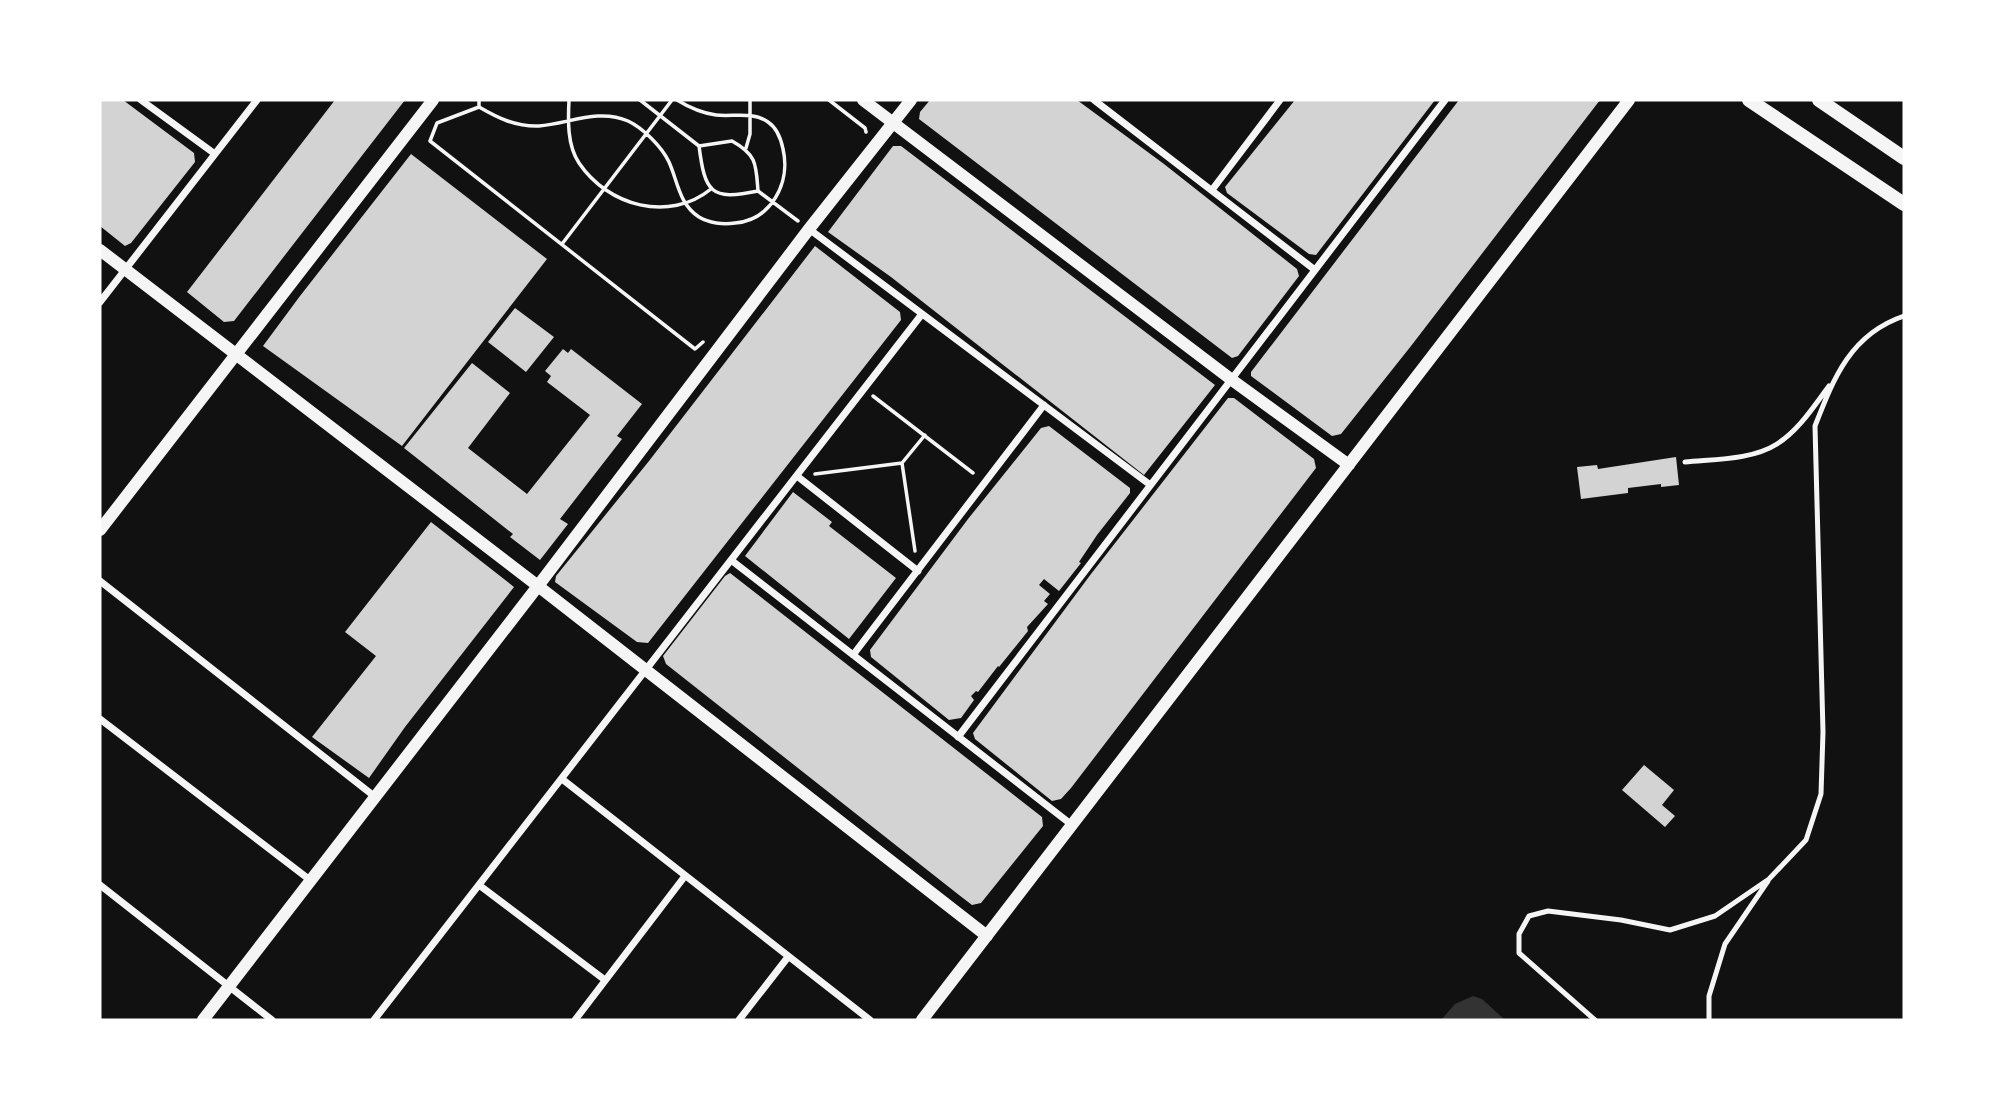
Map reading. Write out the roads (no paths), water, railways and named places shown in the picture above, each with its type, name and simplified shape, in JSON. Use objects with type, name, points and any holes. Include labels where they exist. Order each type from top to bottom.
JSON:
[{"type":"main road","points":[[1749,100],[1904,204]]},
{"type":"main road","points":[[1819,100],[1904,158]]},
{"type":"street","points":[[141,100],[215,154]]},
{"type":"street","points":[[100,302],[257,100]]},
{"type":"street","points":[[100,530],[433,100]]},
{"type":"street","points":[[863,100],[1232,380],[1349,465]]},
{"type":"street","points":[[203,1020],[538,586],[804,226],[911,100]]},
{"type":"street","points":[[1094,100],[1315,270]]},
{"type":"street","points":[[1212,190],[1280,100]]},
{"type":"street","points":[[958,737],[1445,100]]},
{"type":"street","points":[[922,1020],[1629,100]]},
{"type":"street","points":[[804,226],[1149,484]]},
{"type":"street","points":[[100,250],[538,586],[987,936]]},
{"type":"street","points":[[374,1020],[922,314]]},
{"type":"street","points":[[853,655],[1044,405]]},
{"type":"street","points":[[797,476],[918,570]]},
{"type":"street","points":[[731,560],[1072,825]]},
{"type":"street","points":[[100,581],[374,796]]},
{"type":"street","points":[[100,719],[310,880]]},
{"type":"street","points":[[562,779],[870,1020]]},
{"type":"street","points":[[575,1020],[685,876]]},
{"type":"street","points":[[100,885],[272,1020]]},
{"type":"street","points":[[479,885],[605,981]]},
{"type":"street","points":[[739,1020],[788,957]]},
{"type":"lane","points":[[1685,462],[1750,455],[1777,444],[1801,423],[1858,342],[1888,321],[1904,316]]},
{"type":"lane","points":[[1709,1020],[1709,996],[1725,944],[1769,879],[1806,840],[1821,794],[1823,732],[1815,426],[1833,381]]},
{"type":"lane","points":[[1595,1020],[1519,953],[1519,934],[1529,916],[1548,911],[1621,920],[1670,930],[1715,916],[1769,879]]}]
